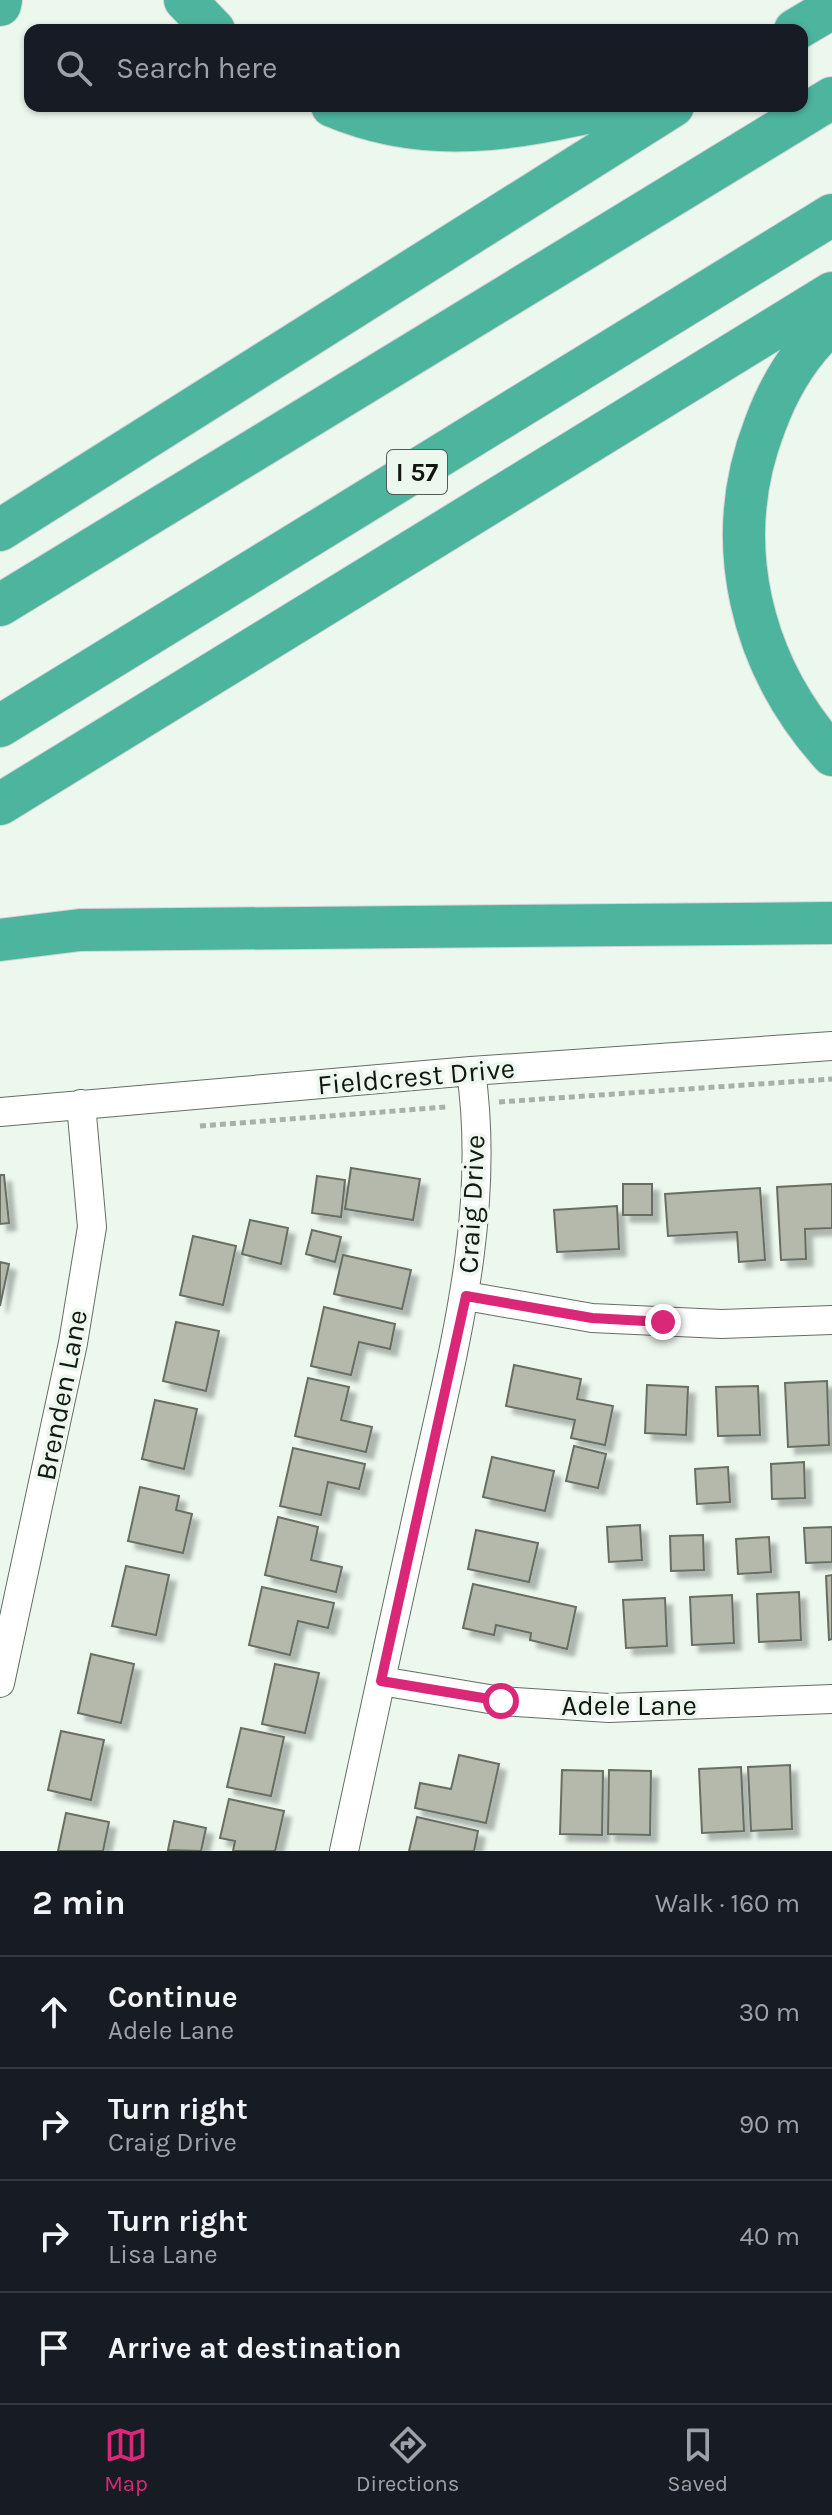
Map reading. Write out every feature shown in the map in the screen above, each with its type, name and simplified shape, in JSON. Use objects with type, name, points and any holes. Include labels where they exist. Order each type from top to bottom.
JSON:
[{"type":"highway","points":[[185,0],[208,24]]},
{"type":"highway","points":[[805,24],[832,8]]},
{"type":"highway","points":[[0,605],[832,98]]},
{"type":"highway","points":[[346,112],[360,118],[430,131],[511,129],[591,112]]},
{"type":"highway","points":[[0,530],[663,112]]},
{"type":"highway","name":"I 57","points":[[0,726],[832,215]]},
{"type":"highway","points":[[0,804],[832,293]]},
{"type":"highway","points":[[832,323],[801,358],[774,400],[748,483],[742,548],[751,609],[765,652],[790,703],[832,755]]},
{"type":"highway","points":[[0,940],[80,930],[832,923]]},
{"type":"street","name":"Fieldcrest Drive","points":[[0,1112],[471,1071],[832,1046]]},
{"type":"street","name":"Craig Drive","points":[[344,1851],[466,1296],[475,1209],[476,1104],[471,1071]]},
{"type":"street","name":"Brenden Lane","points":[[0,1683],[73,1343],[92,1227],[81,1104]]},
{"type":"street","points":[[466,1296],[592,1318],[721,1324],[832,1320]]},
{"type":"street","name":"Adele Lane","points":[[381,1681],[501,1701],[609,1708],[832,1699]]},
{"type":"path","points":[[196,1127],[832,1079]]},
{"type":"building","points":[[351,1168],[420,1179],[413,1220],[345,1209]]},
{"type":"building","points":[[0,1175],[4,1175],[9,1223],[0,1224]]},
{"type":"building","points":[[317,1176],[345,1180],[341,1217],[312,1213]]},
{"type":"building","points":[[623,1184],[652,1184],[652,1215],[623,1215]]},
{"type":"building","points":[[832,1184],[832,1228],[805,1229],[806,1259],[781,1260],[777,1187]]},
{"type":"building","points":[[760,1188],[765,1260],[739,1262],[737,1232],[668,1236],[665,1194]]},
{"type":"building","points":[[617,1206],[619,1249],[557,1252],[554,1210]]},
{"type":"building","points":[[250,1220],[288,1228],[281,1264],[242,1254]]},
{"type":"building","points":[[312,1230],[341,1237],[335,1262],[306,1254]]},
{"type":"building","points":[[193,1236],[236,1246],[223,1305],[180,1295]]},
{"type":"building","points":[[343,1255],[411,1270],[402,1309],[334,1294]]},
{"type":"building","points":[[0,1262],[9,1264],[0,1306]]},
{"type":"building","points":[[324,1307],[395,1324],[390,1349],[359,1342],[351,1375],[311,1366]]},
{"type":"building","points":[[176,1322],[219,1331],[206,1391],[163,1381]]},
{"type":"building","points":[[514,1365],[581,1379],[577,1399],[613,1406],[605,1445],[571,1438],[575,1420],[506,1406]]},
{"type":"building","points":[[308,1378],[349,1387],[341,1420],[372,1427],[366,1452],[295,1436]]},
{"type":"building","points":[[827,1381],[829,1445],[788,1447],[785,1383]]},
{"type":"building","points":[[647,1385],[688,1387],[686,1435],[645,1433]]},
{"type":"building","points":[[758,1386],[760,1435],[718,1436],[716,1387]]},
{"type":"building","points":[[155,1400],[197,1409],[184,1469],[142,1459]]},
{"type":"building","points":[[574,1446],[606,1454],[598,1488],[566,1481]]},
{"type":"building","points":[[293,1448],[365,1464],[359,1489],[328,1482],[321,1515],[280,1506]]},
{"type":"building","points":[[492,1457],[554,1471],[545,1511],[483,1497]]},
{"type":"building","points":[[804,1462],[805,1498],[772,1499],[771,1464]]},
{"type":"building","points":[[728,1467],[730,1502],[697,1504],[695,1469]]},
{"type":"building","points":[[140,1487],[179,1496],[176,1510],[192,1514],[183,1553],[128,1541]]},
{"type":"building","points":[[278,1517],[318,1527],[311,1560],[342,1567],[336,1592],[265,1575]]},
{"type":"building","points":[[640,1525],[642,1560],[609,1562],[607,1527]]},
{"type":"building","points":[[832,1527],[832,1562],[806,1563],[804,1528]]},
{"type":"building","points":[[476,1530],[538,1543],[529,1582],[468,1569]]},
{"type":"building","points":[[703,1535],[704,1570],[671,1571],[670,1536]]},
{"type":"building","points":[[769,1537],[771,1572],[738,1574],[736,1539]]},
{"type":"building","points":[[126,1566],[169,1575],[156,1635],[112,1626]]},
{"type":"building","points":[[832,1575],[832,1639],[829,1640],[826,1576]]},
{"type":"building","points":[[473,1584],[576,1607],[567,1649],[530,1640],[531,1633],[496,1625],[494,1635],[463,1628]]},
{"type":"building","points":[[262,1587],[334,1603],[328,1628],[298,1621],[290,1655],[249,1645]]},
{"type":"building","points":[[799,1592],[801,1640],[759,1642],[757,1594]]},
{"type":"building","points":[[732,1595],[734,1643],[692,1645],[690,1597]]},
{"type":"building","points":[[665,1598],[667,1646],[626,1648],[623,1600]]},
{"type":"building","points":[[91,1654],[134,1664],[121,1723],[78,1713]]},
{"type":"building","points":[[275,1664],[319,1673],[305,1733],[262,1724]]},
{"type":"building","points":[[241,1728],[284,1737],[271,1796],[227,1787]]},
{"type":"building","points":[[61,1731],[104,1740],[91,1800],[48,1790]]},
{"type":"building","points":[[459,1755],[499,1764],[486,1823],[415,1808],[420,1783],[451,1789]]},
{"type":"building","points":[[790,1765],[792,1829],[751,1831],[748,1767]]},
{"type":"building","points":[[741,1767],[744,1831],[702,1833],[699,1769]]},
{"type":"building","points":[[562,1770],[603,1771],[602,1835],[560,1834]]},
{"type":"building","points":[[609,1770],[651,1771],[650,1835],[608,1834]]},
{"type":"building","points":[[229,1799],[284,1811],[275,1851],[233,1851],[235,1841],[220,1838]]},
{"type":"building","points":[[66,1813],[109,1822],[103,1851],[58,1851]]},
{"type":"building","points":[[417,1817],[478,1831],[474,1851],[409,1851]]},
{"type":"building","points":[[174,1821],[206,1828],[201,1851],[168,1850]]},
{"type":"route","points":[[501,1701],[381,1681],[466,1296],[592,1318],[663,1322]]}]
